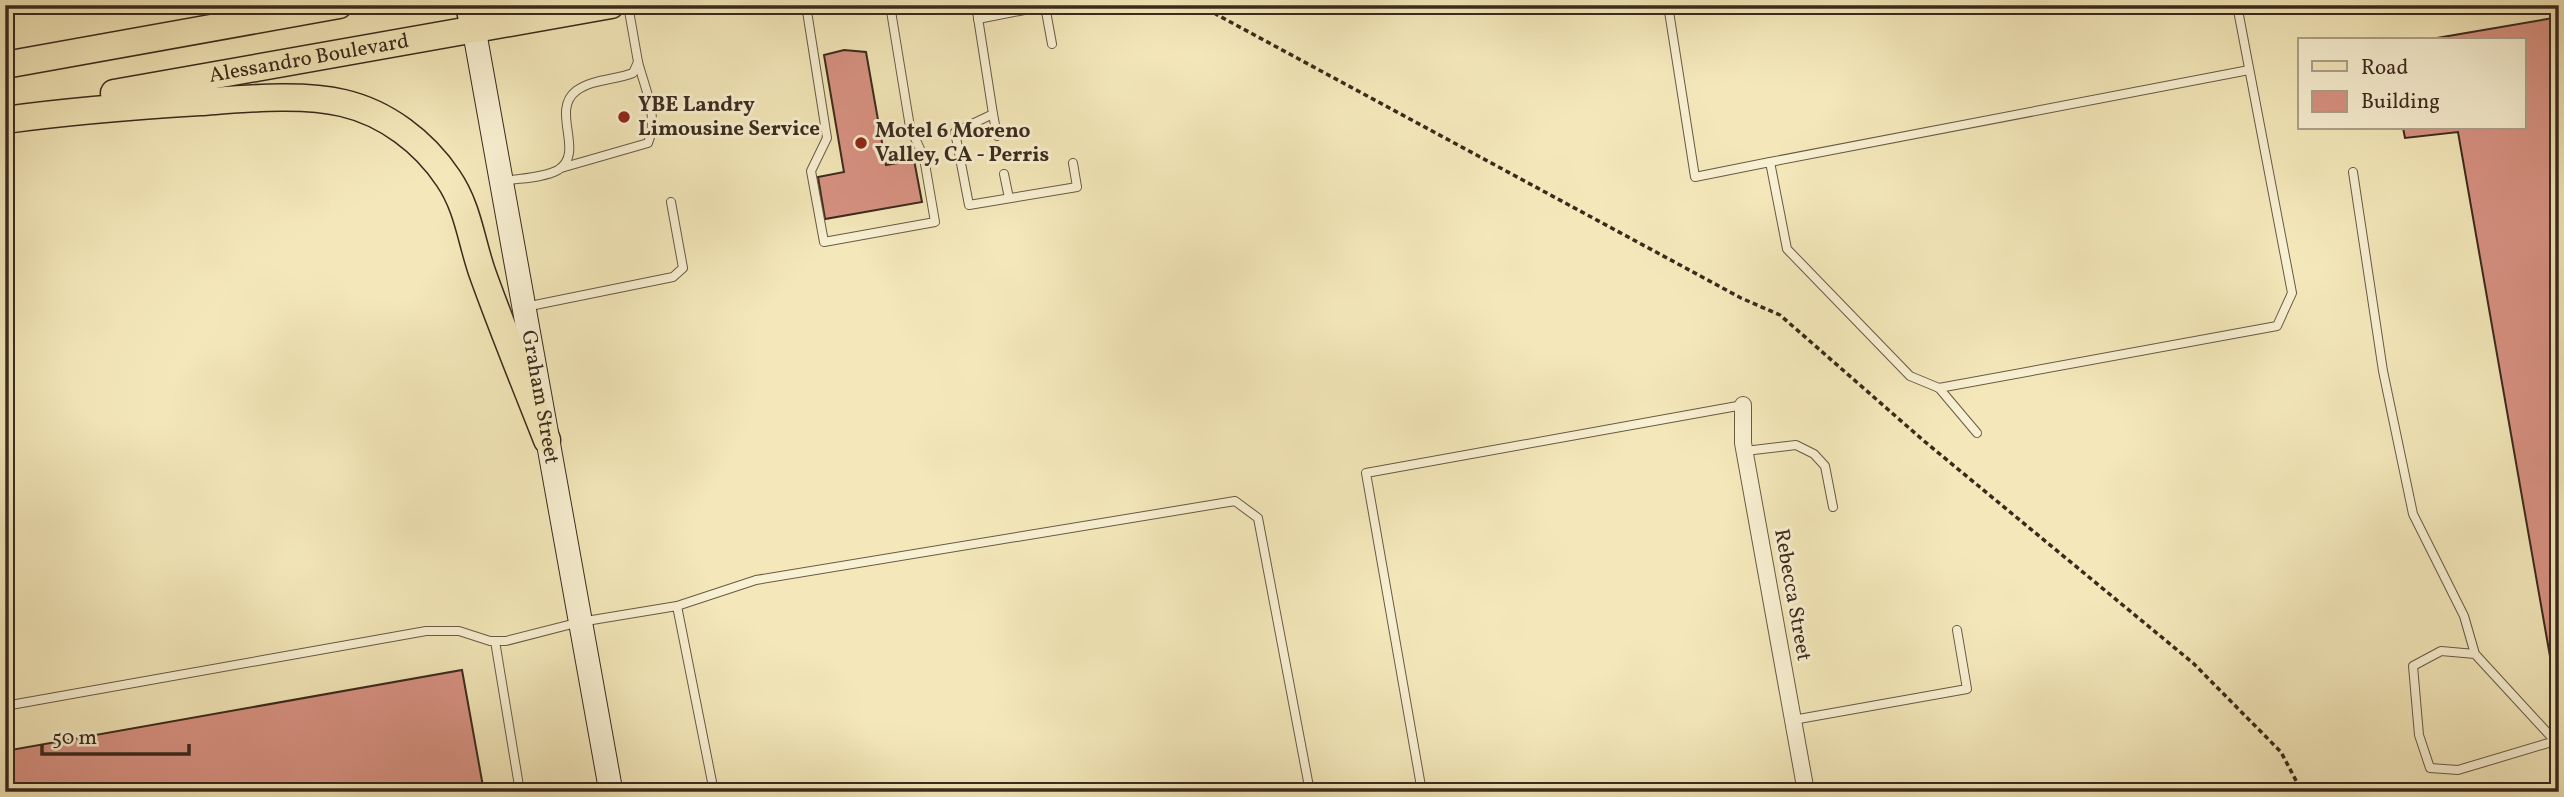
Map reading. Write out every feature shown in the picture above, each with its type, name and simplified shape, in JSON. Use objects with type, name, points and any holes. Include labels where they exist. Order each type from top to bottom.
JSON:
[{"type":"main road","points":[[5,65],[340,5]]},
{"type":"main road","name":"Alessandro Boulevard","points":[[5,112],[471,17],[611,5]]},
{"type":"main road","points":[[5,120],[87,110],[232,99],[295,98],[343,103],[383,118],[426,148],[456,191],[467,213],[482,270],[547,440]]},
{"type":"street","name":"Graham Street","points":[[471,17],[611,792]]},
{"type":"street","name":"Rebecca Street","points":[[1743,405],[1745,452],[1806,792]]},
{"type":"lane","points":[[502,182],[553,172],[648,143],[653,130],[652,111],[638,62],[628,5]]},
{"type":"lane","points":[[806,5],[827,138],[811,171],[824,242],[935,222],[924,158],[910,127],[890,5]]},
{"type":"lane","points":[[975,5],[997,136]]},
{"type":"lane","points":[[1668,5],[1695,177],[2249,69]]},
{"type":"lane","points":[[1939,388],[2277,326],[2292,293],[2237,5]]},
{"type":"lane","points":[[978,19],[1045,6],[1052,44]]},
{"type":"lane","points":[[561,168],[567,161],[569,147],[566,106],[569,97],[578,89],[592,83],[633,73],[638,62]]},
{"type":"lane","points":[[993,114],[955,132],[969,205],[1077,187],[1073,163]]},
{"type":"lane","points":[[1770,162],[1787,249],[1910,376],[1939,388],[1977,433]]},
{"type":"lane","points":[[2353,172],[2383,370],[2413,514],[2464,616],[2475,654],[2557,740],[2559,773]]},
{"type":"lane","points":[[1004,174],[1009,198]]},
{"type":"lane","points":[[524,307],[673,277],[683,268],[671,202]]},
{"type":"lane","points":[[1423,792],[1366,473],[1743,405]]},
{"type":"lane","points":[[1745,452],[1796,445],[1814,454],[1825,466],[1833,508]]},
{"type":"lane","points":[[5,706],[426,631],[459,631],[495,641],[530,636],[580,622],[677,606],[756,580],[1235,501],[1258,518],[1310,792]]},
{"type":"lane","points":[[677,606],[713,792]]},
{"type":"lane","points":[[1793,720],[1967,689],[1957,630]]},
{"type":"lane","points":[[495,641],[520,792]]},
{"type":"lane","points":[[2475,654],[2441,651],[2413,666],[2419,735],[2430,768],[2458,770],[2557,740]]},
{"type":"path","points":[[1199,5],[1741,298],[1780,315],[1924,441],[2193,663],[2281,752],[2302,792]]},
{"type":"building","points":[[2559,17],[2559,702],[2458,132],[2405,138],[2403,130],[2526,130],[2526,38],[2437,38]]},
{"type":"building","name":"Motel 6 Moreno Valley, CA - Perris","points":[[844,50],[866,52],[886,165],[914,160],[922,202],[825,219],[818,177],[844,172],[824,55]]},
{"type":"building","points":[[462,670],[484,792],[5,792],[5,751]]},
{"type":"place","name":"YBE Landry Limousine Service","points":[[624,117]]},
{"type":"place","name":"Motel 6 Moreno Valley, CA - Perris","points":[[861,143]]}]
